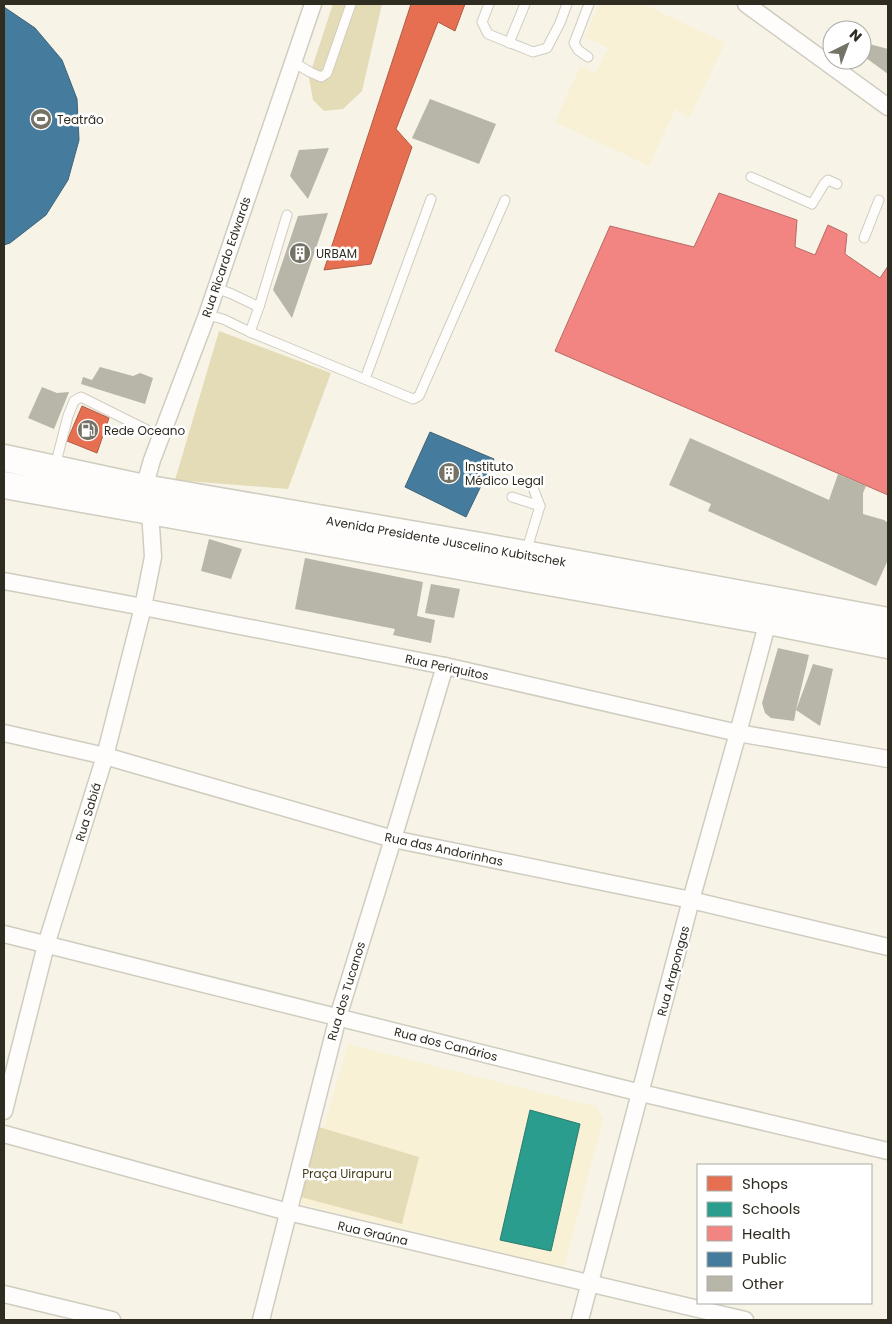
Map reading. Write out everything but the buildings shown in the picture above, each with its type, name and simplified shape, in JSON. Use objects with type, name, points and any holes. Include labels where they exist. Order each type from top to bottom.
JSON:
[{"type":"main road","name":"Avenida Presidente Juscelino Kubitschek","points":[[4,458],[54,469],[147,499],[888,645]]},
{"type":"main road","name":"Avenida Presidente Juscelino Kubitschek","points":[[4,485],[147,499],[525,554],[888,621]]},
{"type":"street","name":"Rua Ricardo Edwards","points":[[147,499],[152,460],[207,315],[313,4]]},
{"type":"street","points":[[746,4],[888,107]]},
{"type":"street","name":"Rua Sabiá","points":[[4,1111],[46,945],[105,756],[143,607],[153,557],[147,499]]},
{"type":"street","name":"Rua Periquitos","points":[[4,581],[445,666],[738,733],[888,759]]},
{"type":"street","name":"Rua Arapongas","points":[[580,1320],[691,900],[768,622]]},
{"type":"street","name":"Rua dos Tucanos","points":[[262,1320],[338,1017],[445,666]]},
{"type":"street","name":"Rua das Andorinhas","points":[[4,733],[105,756],[393,839],[691,900],[888,947]]},
{"type":"street","name":"Rua dos Canários","points":[[4,934],[641,1092],[888,1151]]},
{"type":"street","name":"Rua Graúna","points":[[4,1134],[288,1212],[744,1320]]},
{"type":"street","points":[[4,1294],[112,1320]]},
{"type":"lane","points":[[293,62],[321,77],[328,73],[351,4]]},
{"type":"lane","points":[[489,4],[482,22],[488,34],[533,52],[547,48],[567,4]]},
{"type":"lane","points":[[509,43],[525,4]]},
{"type":"lane","points":[[588,57],[578,50],[574,43],[589,4]]},
{"type":"lane","points":[[751,177],[812,204],[828,180],[837,184]]},
{"type":"lane","points":[[365,379],[431,199]]},
{"type":"lane","points":[[207,315],[223,319],[250,332],[413,399],[420,396],[505,200]]},
{"type":"lane","points":[[864,238],[879,200]]},
{"type":"lane","points":[[250,332],[287,214]]},
{"type":"lane","points":[[216,288],[259,307]]},
{"type":"lane","points":[[54,469],[68,416],[74,401],[81,397],[161,437]]},
{"type":"lane","points":[[525,554],[540,506],[532,485]]},
{"type":"lane","points":[[512,497],[540,506]]},
{"type":"shaded area","points":[[600,4],[644,4],[725,43],[689,118],[675,109],[649,166],[555,122],[580,66],[596,73],[608,48],[584,37]]},
{"type":"shaded area","points":[[348,1044],[597,1107],[603,1119],[564,1268],[301,1204]]},
{"type":"green space","points":[[333,4],[382,4],[362,91],[343,109],[324,111],[313,100],[309,77]]},
{"type":"green space","points":[[219,331],[331,373],[288,489],[175,480]]},
{"type":"green space","name":"Praça Uirapuru","points":[[319,1127],[419,1157],[402,1224],[297,1196]]},
{"type":"place","name":"Teatrão","points":[[41,119]]},
{"type":"place","name":"URBAM","points":[[300,253]]},
{"type":"place","name":"Rede Oceano","points":[[88,430]]},
{"type":"place","name":"Instituto Médico Legal","points":[[449,473]]}]
